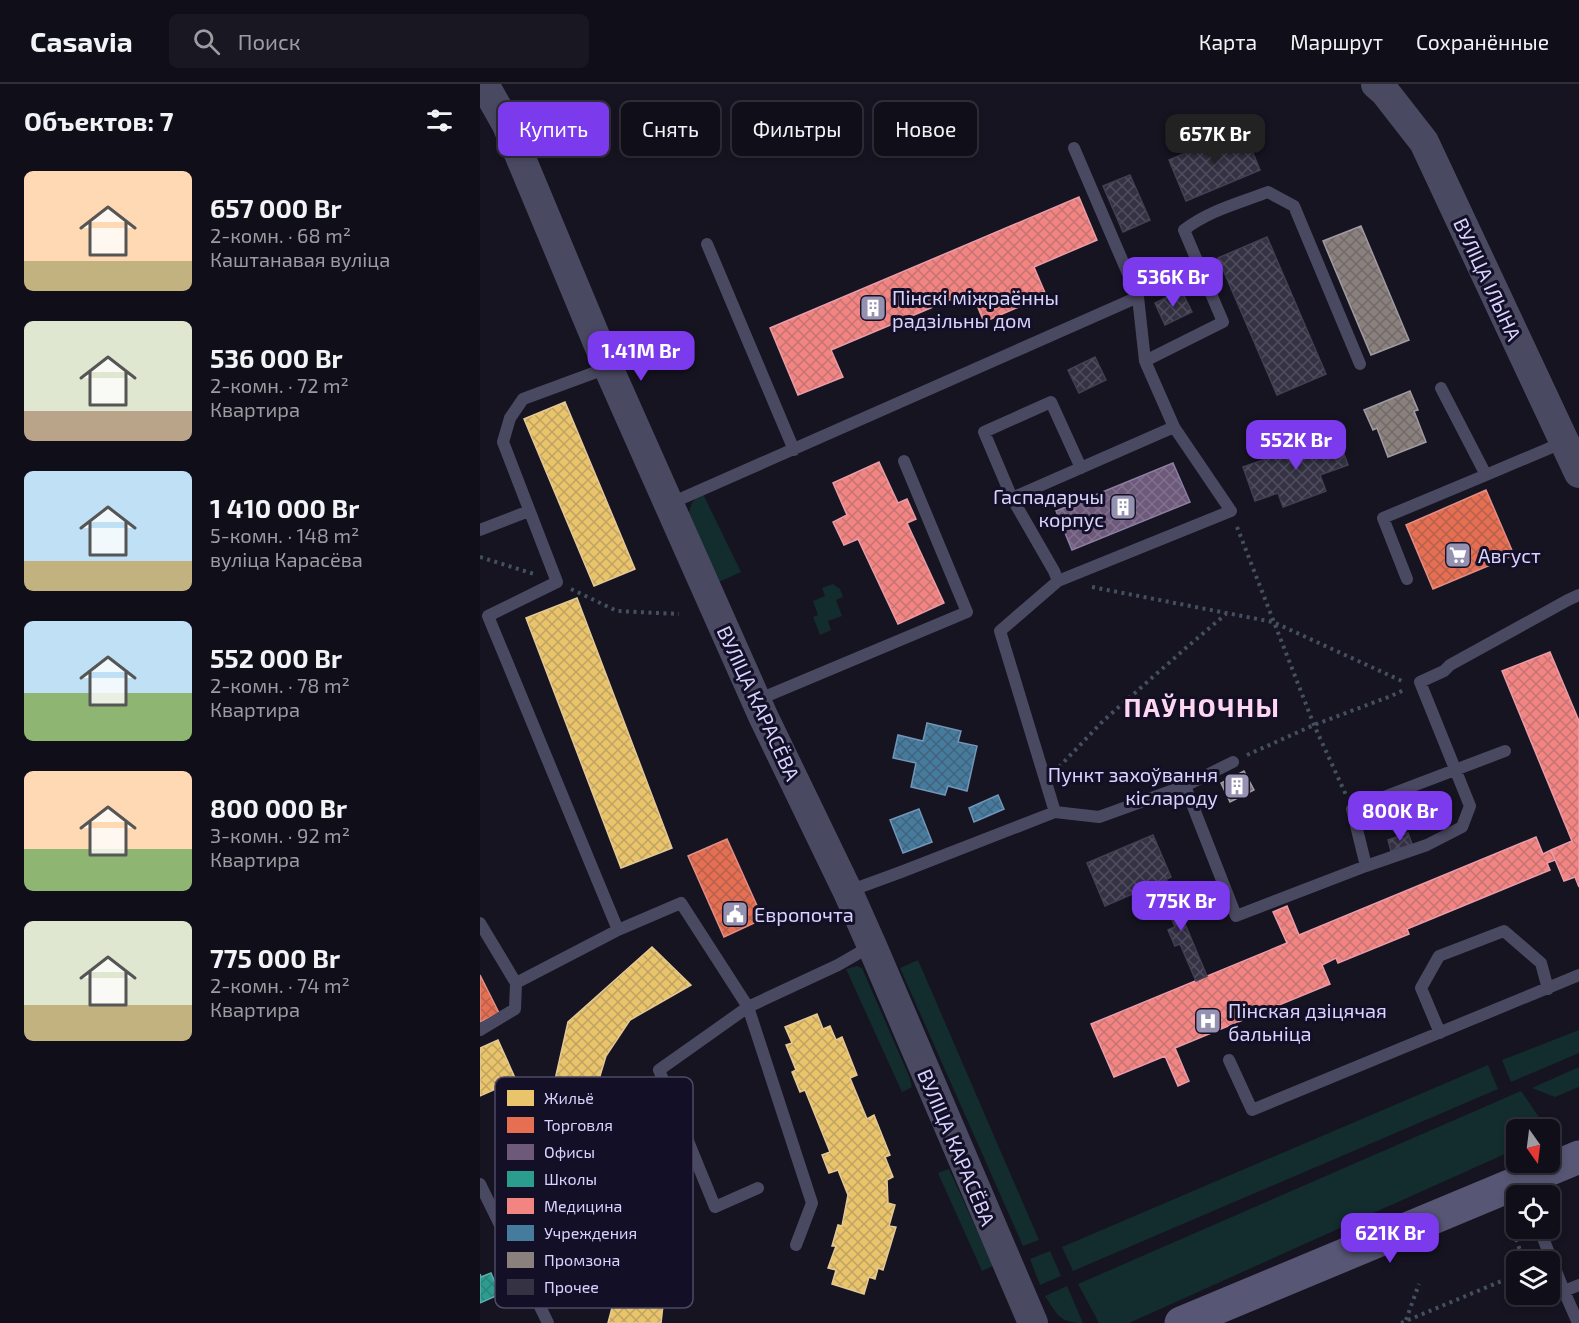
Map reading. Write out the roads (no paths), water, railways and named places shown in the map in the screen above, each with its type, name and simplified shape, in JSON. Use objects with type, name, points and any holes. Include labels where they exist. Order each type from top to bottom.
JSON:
[{"type":"main road","points":[[1530,1185],[1579,1157]]},
{"type":"main road","points":[[1181,1323],[1228,1309],[1506,1196]]},
{"type":"street","name":"ВУЛІЦА КАРАСЁВА","points":[[484,84],[507,125],[608,368],[756,700],[872,946],[1033,1323]]},
{"type":"street","name":"ВУЛІЦА ІЛЬІНА","points":[[1385,87],[1424,142],[1579,473]]},
{"type":"lane","points":[[1055,812],[1000,631],[1058,581],[1231,511],[1173,427],[1145,362],[1138,297],[1074,148]]},
{"type":"lane","points":[[1145,362],[1223,322],[1184,230],[1209,214],[1268,192],[1294,206],[1359,364]]},
{"type":"lane","points":[[707,244],[794,450]]},
{"type":"lane","points":[[669,504],[1138,297]]},
{"type":"lane","points":[[608,368],[523,399],[510,417],[503,442],[557,582],[488,616],[618,930]]},
{"type":"lane","points":[[1442,388],[1486,475]]},
{"type":"lane","points":[[1058,581],[1012,498],[984,432],[1051,402],[1081,468]]},
{"type":"lane","points":[[1012,498],[1173,427]]},
{"type":"lane","points":[[1407,579],[1383,518],[1563,442]]},
{"type":"lane","points":[[756,700],[967,612],[904,461]]},
{"type":"lane","points":[[480,530],[529,511]]},
{"type":"lane","points":[[1185,786],[1236,916],[1427,845],[1462,827],[1470,806],[1420,682],[1579,596]]},
{"type":"lane","points":[[1366,866],[1352,809],[1505,751]]},
{"type":"lane","points":[[848,892],[1055,812],[1099,817],[1185,786],[1233,762]]},
{"type":"lane","points":[[516,984],[618,930],[681,903],[748,1007],[812,1203],[796,1245]]},
{"type":"lane","points":[[480,923],[516,984],[515,1008],[480,1030]]},
{"type":"lane","points":[[1440,1033],[1421,988],[1438,956],[1504,931],[1540,963],[1548,989]]},
{"type":"lane","points":[[662,1077],[659,1070],[748,1007],[838,965],[872,946]]},
{"type":"lane","points":[[1229,1060],[1252,1110],[1579,975]]},
{"type":"lane","points":[[693,1153],[715,1207],[758,1188]]},
{"type":"lane","points":[[480,1184],[495,1215]]},
{"type":"lane","points":[[1543,1239],[1578,1323]]},
{"type":"lane","points":[[1564,1291],[1579,1285]]},
{"type":"lane","points":[[541,1308],[548,1323]]},
{"type":"place","name":"Пінскі міжраённы радзільны дом","points":[[873,308]]},
{"type":"place","name":"Гаспадарчы корпус","points":[[1123,507]]},
{"type":"place","name":"Август","points":[[1458,555]]},
{"type":"place","name":"Пункт захоўвання кіслароду","points":[[1237,786]]},
{"type":"place","name":"Европочта","points":[[735,914]]},
{"type":"place","name":"Пінская дзіцячая бальніца","points":[[1208,1021]]},
{"type":"district","name":"ПАЎНОЧНЫ","points":[[1202,706]]}]
